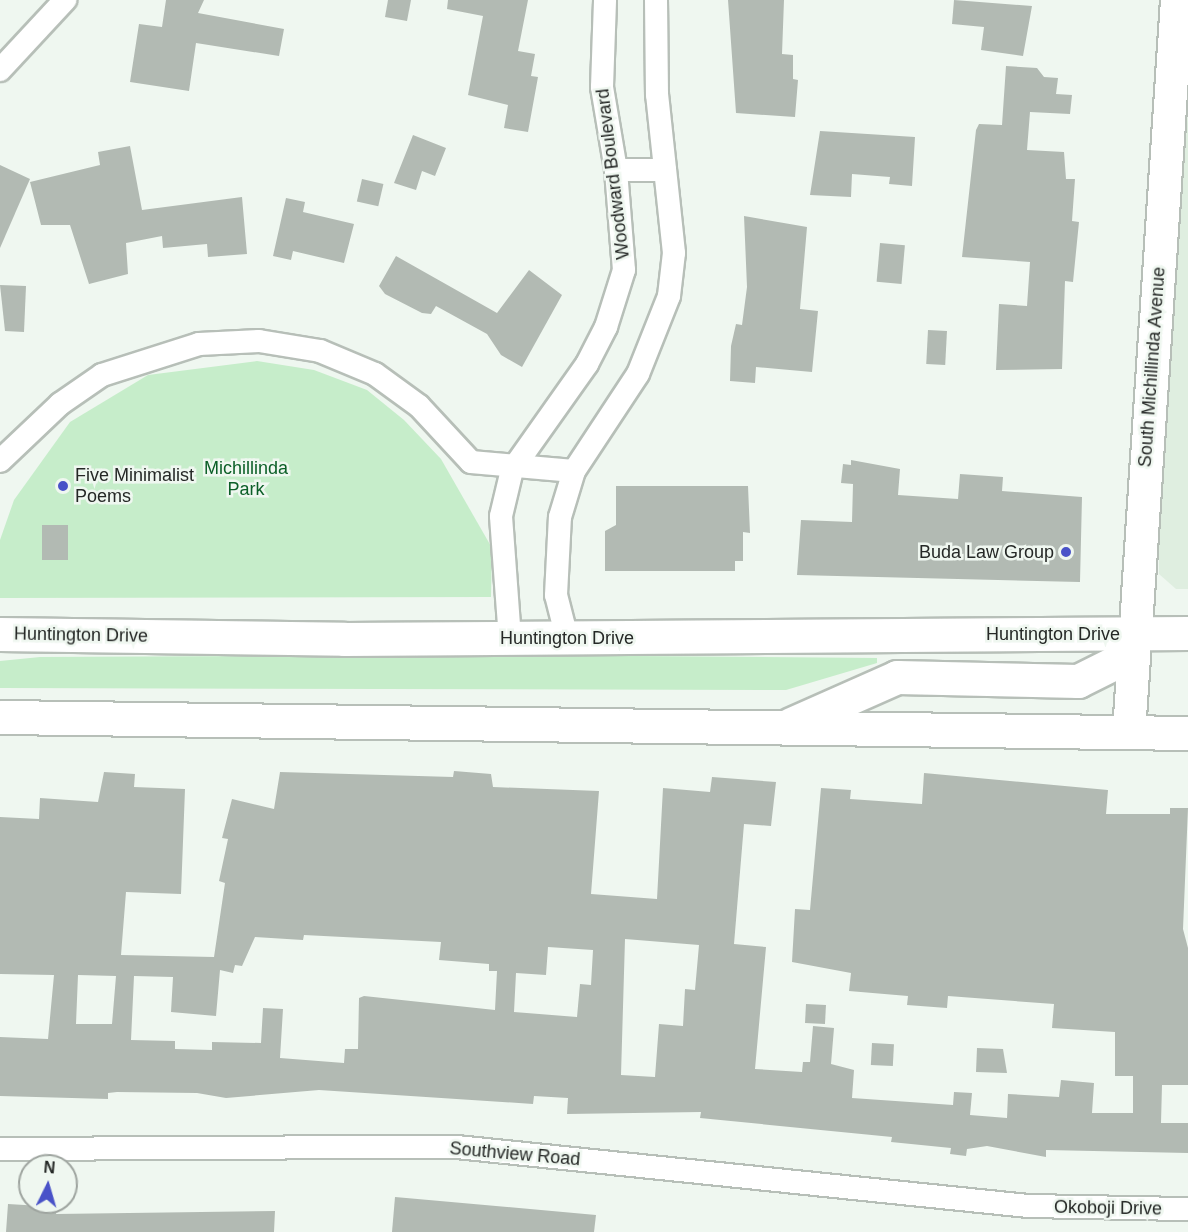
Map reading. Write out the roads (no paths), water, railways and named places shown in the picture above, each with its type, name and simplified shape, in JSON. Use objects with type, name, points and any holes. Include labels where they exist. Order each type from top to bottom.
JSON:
[{"type":"main road","name":"South Michillinda Avenue","points":[[1129,733],[1177,0]]},
{"type":"main road","name":"Huntington Drive","points":[[0,634],[510,639],[1188,633]]},
{"type":"main road","points":[[786,727],[897,677],[1078,681],[1116,662],[1134,634]]},
{"type":"main road","points":[[0,717],[1188,733]]},
{"type":"street","points":[[0,70],[65,0]]},
{"type":"street","name":"Woodward Boulevard","points":[[510,639],[501,516],[512,470],[587,364],[606,327],[624,270],[616,170],[602,87],[605,0]]},
{"type":"street","points":[[567,638],[556,595],[555,563],[560,517],[574,471],[638,374],[669,296],[674,253],[665,170],[656,0]]},
{"type":"street","points":[[616,170],[665,170]]},
{"type":"street","points":[[0,460],[60,405],[102,375],[199,344],[259,341],[320,351],[375,374],[419,406],[471,462],[512,470],[574,471]]},
{"type":"street","name":"Southview Road","points":[[0,1149],[457,1147],[1028,1206]]},
{"type":"street","name":"Okoboji Drive","points":[[1028,1206],[1188,1209]]},
{"type":"place","name":"Five Minimalist Poems","points":[[63,486]]},
{"type":"place","name":"Buda Law Group","points":[[1066,552]]},
{"type":"park label","name":"Michillinda Park","points":[[246,479]]}]
